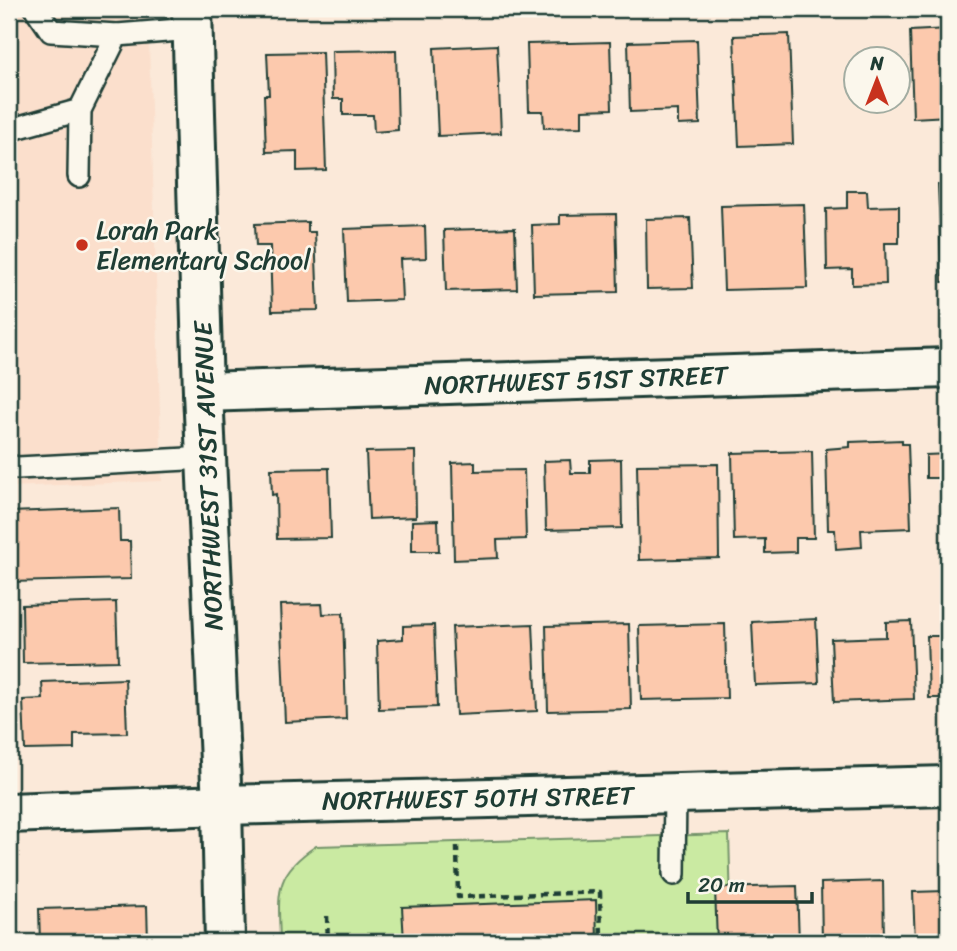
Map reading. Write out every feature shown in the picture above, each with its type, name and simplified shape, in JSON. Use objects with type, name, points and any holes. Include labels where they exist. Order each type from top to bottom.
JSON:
[{"type":"street","name":"NORTHWEST 31ST AVENUE","points":[[192,19],[203,392],[222,805],[225,942]]},
{"type":"street","name":"NORTHWEST 51ST STREET","points":[[203,392],[948,368]]},
{"type":"street","name":"NORTHWEST 50TH STREET","points":[[9,813],[948,786]]},
{"type":"lane","points":[[36,9],[51,31],[117,35],[192,19]]},
{"type":"lane","points":[[79,176],[80,110],[117,35]]},
{"type":"lane","points":[[9,130],[80,110]]},
{"type":"lane","points":[[9,466],[19,468],[206,458]]},
{"type":"lane","points":[[674,874],[675,793]]},
{"type":"path","points":[[457,846],[458,897],[600,892],[601,942]]},
{"type":"path","points":[[327,916],[328,942]]},
{"type":"shaded area","name":"Lorah Park Elementary School","points":[[9,9],[148,9],[162,481],[9,487]]},
{"type":"green space","points":[[729,834],[732,942],[280,942],[281,887],[292,867],[316,846]]},
{"type":"building","points":[[948,29],[948,116],[913,118],[910,31]]},
{"type":"building","points":[[789,34],[793,144],[739,146],[734,36]]},
{"type":"building","points":[[697,40],[700,124],[678,125],[678,110],[630,112],[628,42]]},
{"type":"building","points":[[610,42],[612,109],[582,110],[582,127],[544,128],[543,111],[529,111],[527,44]]},
{"type":"building","points":[[497,45],[501,133],[438,136],[434,48]]},
{"type":"building","points":[[396,50],[398,130],[374,132],[373,115],[343,115],[343,99],[333,99],[332,51]]},
{"type":"building","points":[[322,52],[326,170],[297,171],[297,151],[266,152],[264,95],[269,95],[267,53]]},
{"type":"building","points":[[938,184],[948,184],[948,282],[942,282]]},
{"type":"building","points":[[847,191],[867,191],[868,207],[899,206],[899,243],[885,243],[886,284],[852,285],[852,269],[827,270],[826,209],[847,208]]},
{"type":"building","points":[[804,204],[807,288],[724,290],[721,206]]},
{"type":"building","points":[[616,214],[618,292],[534,294],[532,225],[560,224],[560,215]]},
{"type":"building","points":[[690,218],[693,288],[647,289],[646,219]]},
{"type":"building","points":[[308,222],[308,232],[315,232],[318,310],[272,311],[270,246],[256,246],[255,224]]},
{"type":"building","points":[[425,226],[426,258],[400,259],[402,300],[347,302],[344,229]]},
{"type":"building","points":[[515,228],[517,289],[446,291],[444,230]]},
{"type":"building","points":[[902,440],[902,444],[908,444],[911,528],[861,530],[862,547],[836,549],[835,530],[828,530],[826,449],[850,447],[850,442]]},
{"type":"building","points":[[415,451],[416,517],[369,519],[366,452]]},
{"type":"building","points":[[812,451],[814,538],[796,538],[796,552],[765,553],[765,539],[734,540],[732,453]]},
{"type":"building","points":[[948,454],[948,524],[944,524],[942,478],[926,478],[926,455]]},
{"type":"building","points":[[621,459],[622,528],[546,530],[544,461],[570,460],[571,473],[590,473],[590,460]]},
{"type":"building","points":[[475,462],[475,471],[524,470],[526,539],[497,540],[498,558],[454,560],[452,463]]},
{"type":"building","points":[[718,464],[719,558],[639,560],[637,465]]},
{"type":"building","points":[[329,468],[331,538],[277,539],[276,494],[272,495],[271,469]]},
{"type":"building","points":[[119,508],[120,541],[130,541],[131,579],[9,582],[9,512]]},
{"type":"building","points":[[438,520],[439,551],[412,551],[412,521]]},
{"type":"building","points":[[116,602],[118,661],[23,663],[22,605]]},
{"type":"building","points":[[322,604],[323,614],[343,613],[346,719],[285,722],[280,605]]},
{"type":"building","points":[[816,619],[819,683],[755,685],[752,622]]},
{"type":"building","points":[[911,621],[914,699],[834,702],[831,639],[886,637],[886,622]]},
{"type":"building","points":[[533,624],[537,711],[456,715],[452,627]]},
{"type":"building","points":[[629,624],[631,709],[548,711],[546,626]]},
{"type":"building","points":[[725,624],[727,698],[641,700],[639,626]]},
{"type":"building","points":[[434,625],[437,707],[379,709],[377,641],[403,639],[403,626]]},
{"type":"building","points":[[927,636],[948,636],[948,698],[929,698]]},
{"type":"building","points":[[125,679],[127,733],[74,734],[74,749],[25,750],[23,700],[43,699],[42,682]]},
{"type":"building","points":[[883,881],[884,942],[822,942],[821,883]]},
{"type":"building","points":[[797,886],[799,942],[717,942],[715,888]]},
{"type":"building","points":[[945,891],[945,906],[948,906],[948,942],[915,942],[913,892]]},
{"type":"building","points":[[596,900],[597,942],[404,942],[402,907]]},
{"type":"building","points":[[147,906],[148,942],[40,942],[39,909]]},
{"type":"place","name":"Lorah Park Elementary School","points":[[82,245]]}]
